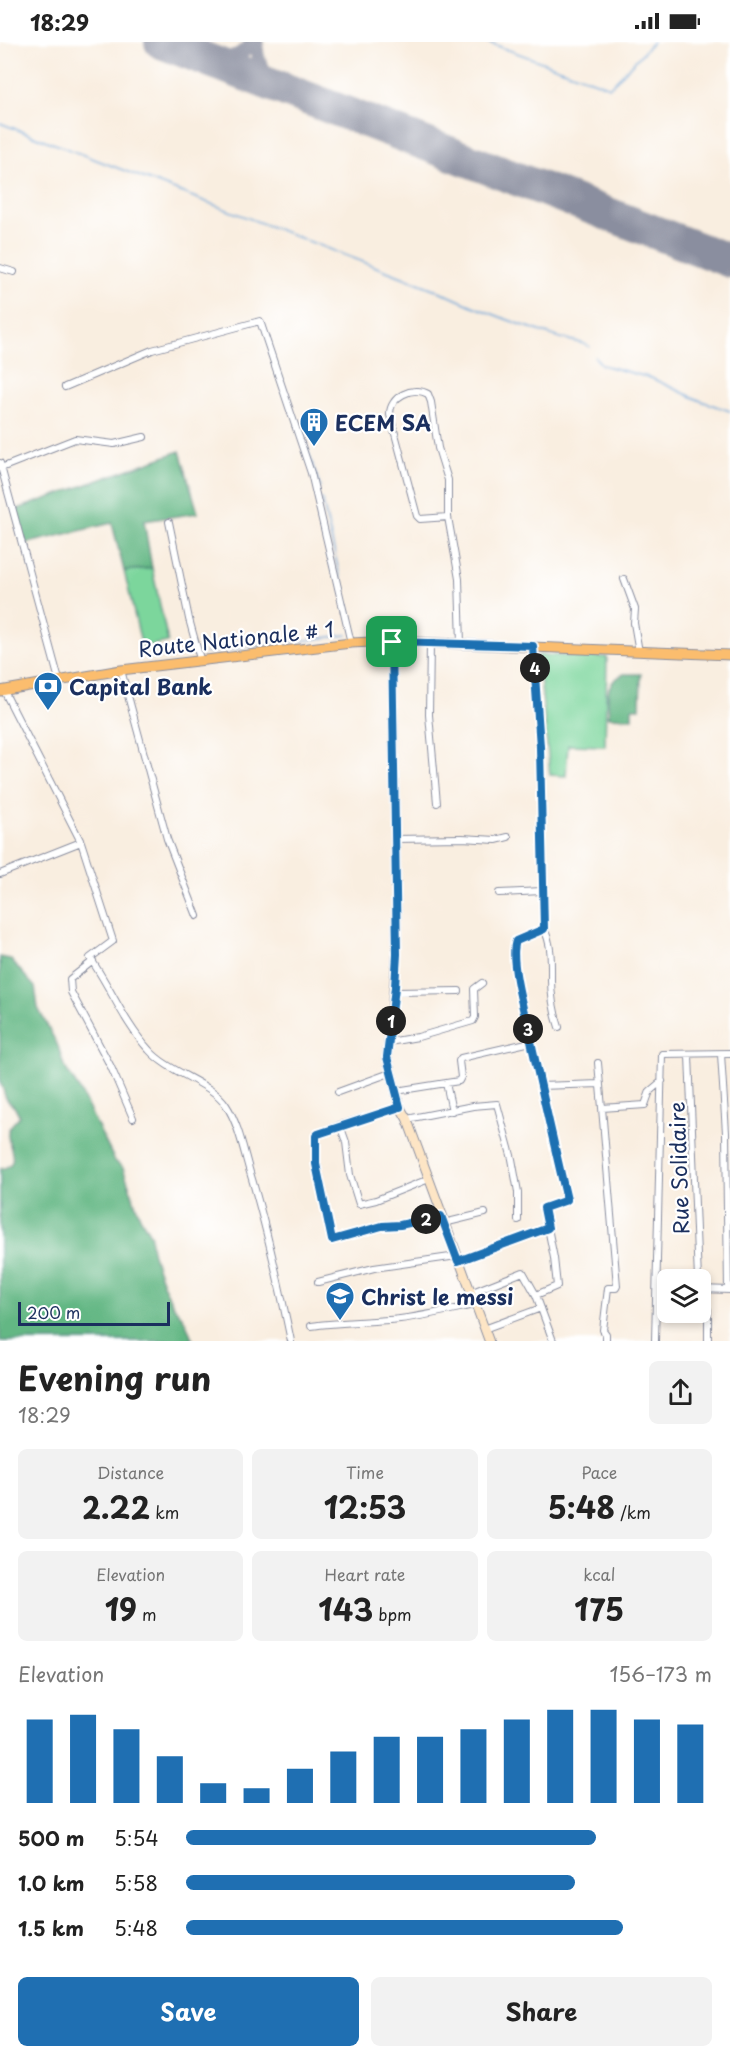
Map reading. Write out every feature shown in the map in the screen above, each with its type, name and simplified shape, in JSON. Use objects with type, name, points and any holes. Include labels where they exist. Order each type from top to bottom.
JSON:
[{"type":"main road","name":"Route Nationale # 1","points":[[2,691],[121,669],[351,643],[533,646],[730,655]]},
{"type":"street","points":[[0,268],[14,272]]},
{"type":"street","points":[[64,387],[152,350],[260,321],[311,473],[351,643]]},
{"type":"street","points":[[448,517],[420,519],[417,516],[389,408],[393,402],[408,393],[428,394],[438,448],[448,480],[448,517],[459,579],[461,644]]},
{"type":"street","points":[[58,680],[1,465],[75,439],[114,444],[144,437]]},
{"type":"street","points":[[169,522],[189,619],[200,659]]},
{"type":"street","points":[[624,579],[635,609],[634,624],[639,652]]},
{"type":"street","points":[[392,642],[394,839],[398,929],[395,992],[387,1057],[400,1107],[407,1119],[489,1341]]},
{"type":"street","points":[[430,643],[429,715],[437,803]]},
{"type":"street","points":[[533,646],[540,747],[544,929],[552,968],[554,1009],[559,1028]]},
{"type":"street","points":[[121,669],[166,839],[197,916]]},
{"type":"street","points":[[2,691],[81,842],[113,941],[70,980],[70,992],[111,1067],[133,1118]]},
{"type":"street","points":[[394,839],[496,840],[508,837]]},
{"type":"street","points":[[0,874],[81,842]]},
{"type":"street","points":[[499,894],[542,891]]},
{"type":"street","points":[[536,1294],[557,1286],[544,1208],[567,1200],[519,986],[514,947],[516,941],[544,929]]},
{"type":"street","points":[[91,960],[120,1010],[149,1050],[175,1071],[214,1092],[228,1107],[262,1212],[291,1341]]},
{"type":"street","points":[[389,1042],[418,1037],[473,1021],[475,1017],[474,989],[482,983]]},
{"type":"street","points":[[395,992],[459,991]]},
{"type":"street","points":[[396,1091],[459,1081],[461,1058],[531,1042]]},
{"type":"street","points":[[711,1289],[729,1290],[726,1133],[721,1053]]},
{"type":"street","points":[[657,1269],[663,1054],[730,1053]]},
{"type":"street","name":"Rue Solidaire","points":[[689,1054],[698,1269]]},
{"type":"street","points":[[598,1062],[617,1286],[608,1288],[603,1330],[606,1334],[606,1341]]},
{"type":"street","points":[[338,1092],[390,1073]]},
{"type":"street","points":[[645,1105],[650,1091],[662,1081]]},
{"type":"street","points":[[446,1083],[452,1111]]},
{"type":"street","points":[[540,1086],[600,1084]]},
{"type":"street","points":[[602,1108],[645,1105],[662,1099]]},
{"type":"street","points":[[407,1119],[497,1104],[518,1192],[518,1220]]},
{"type":"street","points":[[400,1107],[340,1125],[316,1136],[316,1164],[332,1240],[382,1226],[485,1213]]},
{"type":"street","points":[[340,1125],[346,1142],[350,1175],[359,1204],[376,1200],[429,1179]]},
{"type":"street","points":[[318,1282],[374,1268],[458,1258],[548,1228]]},
{"type":"street","points":[[470,1293],[523,1272],[536,1294],[553,1341]]},
{"type":"street","points":[[655,1341],[657,1287]]},
{"type":"street","points":[[312,1326],[402,1318],[474,1305]]},
{"type":"street","points":[[484,1329],[540,1308]]},
{"type":"street","points":[[708,1323],[708,1341]]},
{"type":"green space","points":[[180,451],[198,513],[144,521],[152,568],[124,571],[112,523],[24,544],[15,510]]},
{"type":"green space","points":[[152,568],[168,642],[142,647],[124,571]]},
{"type":"green space","points":[[539,655],[607,657],[605,746],[568,745],[566,776],[550,775],[540,676],[544,673],[542,668],[539,668],[537,657]]},
{"type":"green space","points":[[624,674],[641,674],[640,708],[632,708],[632,718],[609,717],[608,691],[613,682]]},
{"type":"green space","points":[[0,957],[10,959],[35,987],[38,1008],[58,1046],[64,1066],[79,1089],[115,1161],[123,1168],[140,1217],[151,1236],[152,1251],[163,1283],[193,1341],[0,1341],[0,1169],[7,1167],[13,1159],[8,1132],[19,1116],[17,1110],[6,1098],[0,1083]]},
{"type":"waterway","points":[[487,42],[610,87],[653,42]]},
{"type":"waterway","points":[[0,123],[439,291],[467,304],[590,347]]},
{"type":"waterway","points":[[595,357],[602,365],[651,378],[701,401],[730,411]]},
{"type":"waterway","points":[[298,421],[320,487]]},
{"type":"waterway","points":[[322,499],[343,590]]},
{"type":"waterway","points":[[346,603],[355,634]]},
{"type":"waterway","points":[[291,642],[347,635]]},
{"type":"waterway","points":[[205,653],[281,643]]},
{"type":"taxiway","points":[[205,59],[237,55],[253,42]]},
{"type":"taxiway","points":[[257,42],[258,57],[263,69],[283,89]]},
{"type":"runway","points":[[161,42],[730,261]]},
{"type":"place","name":"ECEM SA","points":[[314,448]]},
{"type":"place","name":"Capital Bank","points":[[48,712]]},
{"type":"place","name":"Christ le messi","points":[[340,1322]]},
{"type":"route","points":[[392,642],[533,646],[540,747],[544,929],[516,941],[514,947],[519,986],[567,1200],[544,1208],[548,1228],[458,1261],[441,1216],[400,1225],[382,1226],[332,1240],[316,1164],[316,1136],[318,1134],[400,1107],[387,1057],[395,987],[398,929],[392,642]]}]
